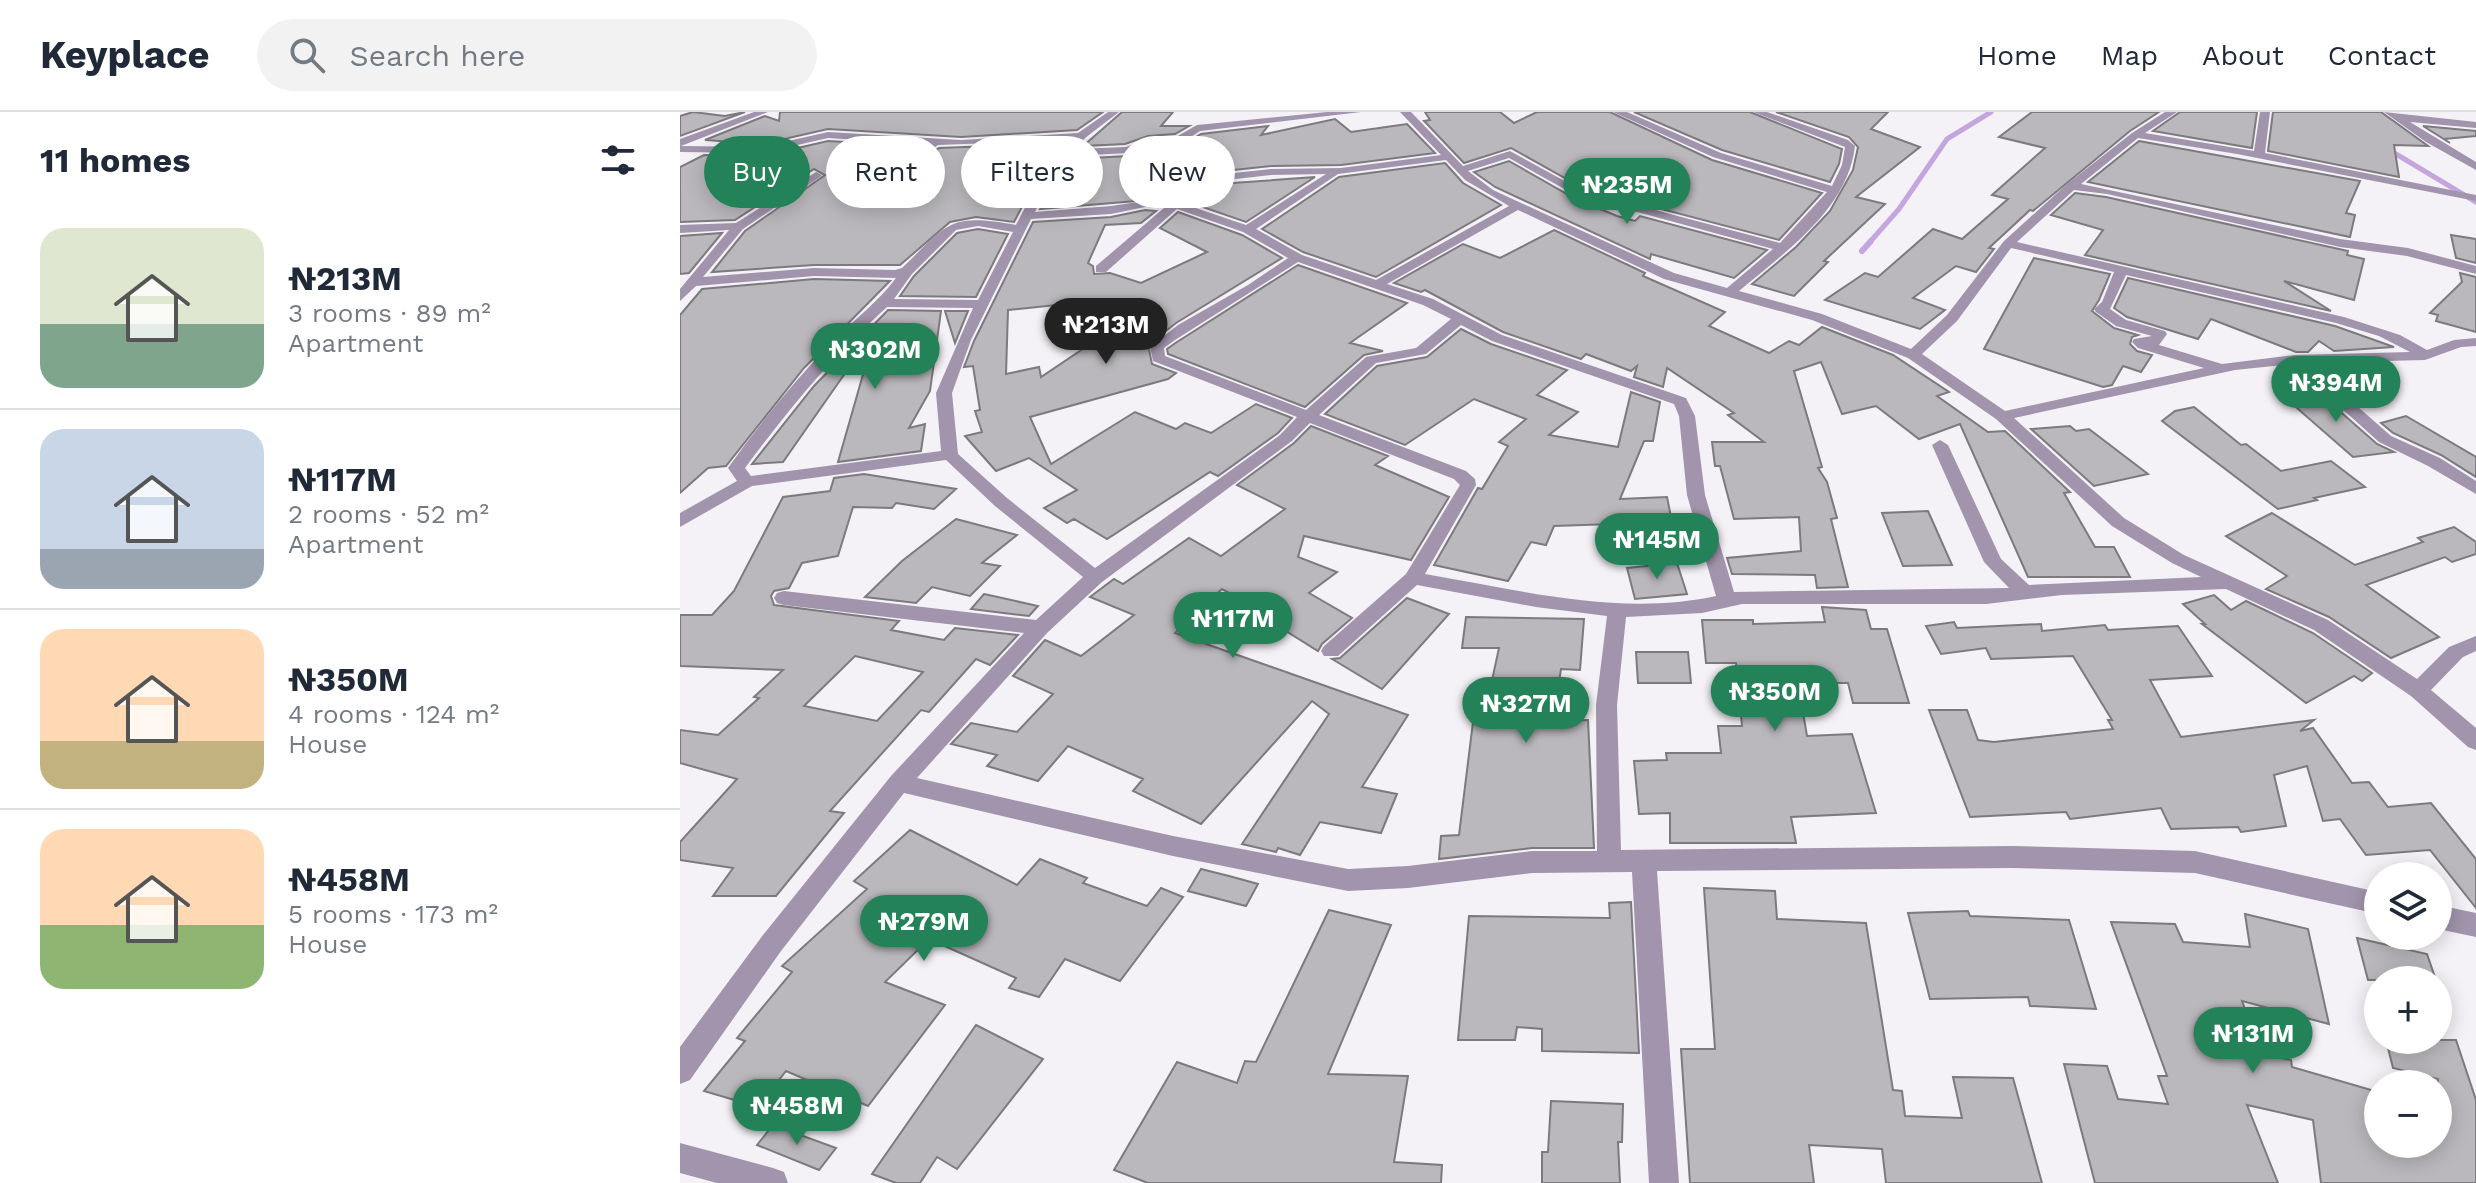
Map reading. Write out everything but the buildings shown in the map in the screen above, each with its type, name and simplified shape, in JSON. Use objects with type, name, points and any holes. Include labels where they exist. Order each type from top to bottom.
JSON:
[{"type":"street","points":[[682,142],[763,112]]},
{"type":"street","points":[[1081,136],[1114,112]]},
{"type":"street","points":[[1218,126],[1230,112]]},
{"type":"street","points":[[1103,151],[1128,150],[1148,142],[1179,140],[1197,128],[1356,112]]},
{"type":"street","points":[[1405,112],[1461,170],[1489,192],[1637,264],[1865,334],[1913,355],[2002,416],[2118,522],[2178,559],[2321,625],[2418,690],[2476,741]]},
{"type":"street","points":[[1618,112],[1731,160],[1835,191]]},
{"type":"street","points":[[1730,292],[1835,191],[1851,162],[1850,146],[1758,112]]},
{"type":"street","points":[[1913,355],[1952,318],[2008,244],[2071,186],[2136,135],[2172,112]]},
{"type":"street","points":[[2259,156],[2265,112]]},
{"type":"street","points":[[1802,128],[1811,114]]},
{"type":"street","points":[[2394,115],[2476,125]]},
{"type":"street","points":[[2394,115],[2476,167]]},
{"type":"street","points":[[682,142],[762,150],[828,135],[843,136]]},
{"type":"street","points":[[2136,135],[2470,197]]},
{"type":"street","points":[[1461,170],[1510,154],[1579,193],[1780,247]]},
{"type":"street","points":[[1235,176],[1341,171],[1448,157]]},
{"type":"street","points":[[1247,229],[1319,181],[1341,171]]},
{"type":"street","points":[[680,297],[739,226],[816,175]]},
{"type":"street","points":[[2071,186],[2107,191],[2340,243],[2408,252],[2476,270]]},
{"type":"street","points":[[1380,286],[1382,280],[1517,206]]},
{"type":"street","points":[[1030,208],[964,340],[944,393],[950,455],[1001,502],[1095,577]]},
{"type":"street","points":[[747,482],[736,468],[774,418],[841,341],[884,303],[907,271],[952,227],[978,222],[1022,222],[1122,208]]},
{"type":"street","points":[[1101,269],[1172,208]]},
{"type":"street","points":[[1184,208],[1247,229],[1298,258],[1428,302],[1461,318],[1474,329],[1497,338],[1681,401],[1687,416],[1696,495],[1727,601]]},
{"type":"street","points":[[680,229],[739,226]]},
{"type":"street","points":[[2008,244],[2202,287],[2378,331],[2408,343],[2425,356]]},
{"type":"street","points":[[1298,258],[1284,263],[1266,279],[1177,330],[1157,347],[1158,358],[1467,479],[1468,485],[1413,578],[1331,651]]},
{"type":"street","points":[[692,282],[814,272],[895,274],[907,271]]},
{"type":"street","points":[[2121,271],[2108,304],[2101,309],[2121,323],[2160,334],[2156,342],[2139,342],[2143,345],[2221,369]]},
{"type":"street","points":[[884,303],[984,304]]},
{"type":"street","points":[[680,1070],[772,943],[899,783],[1040,628],[1095,577],[1286,438],[1304,416],[1348,383],[1368,361],[1400,352],[1421,351],[1461,318]]},
{"type":"street","points":[[2002,416],[2221,369],[2295,359],[2425,356],[2459,343],[2476,342]]},
{"type":"street","points":[[2295,359],[2385,439],[2434,462],[2476,489]]},
{"type":"street","points":[[1940,445],[1993,562],[2025,592]]},
{"type":"street","points":[[680,521],[747,482],[779,475],[950,455]]},
{"type":"street","points":[[1413,578],[1617,612],[1713,606],[1742,597],[1986,597],[2062,588],[2229,583]]},
{"type":"street","points":[[784,598],[1040,628]]},
{"type":"street","points":[[1609,860],[1604,743],[1607,660],[1617,612]]},
{"type":"street","points":[[2418,690],[2456,652],[2476,643]]},
{"type":"street","points":[[899,783],[1173,846],[1348,880],[1408,877],[1532,862],[2012,857],[2195,862],[2364,900]]},
{"type":"street","points":[[1644,862],[1664,1183]]},
{"type":"street","points":[[2452,920],[2476,925]]},
{"type":"street","points":[[680,1158],[773,1183]]},
{"type":"waterway","points":[[1869,243],[1899,209],[1947,139],[1991,112]]},
{"type":"waterway","points":[[2386,148],[2476,202]]},
{"type":"waterway","points":[[1862,251],[1871,241]]}]
